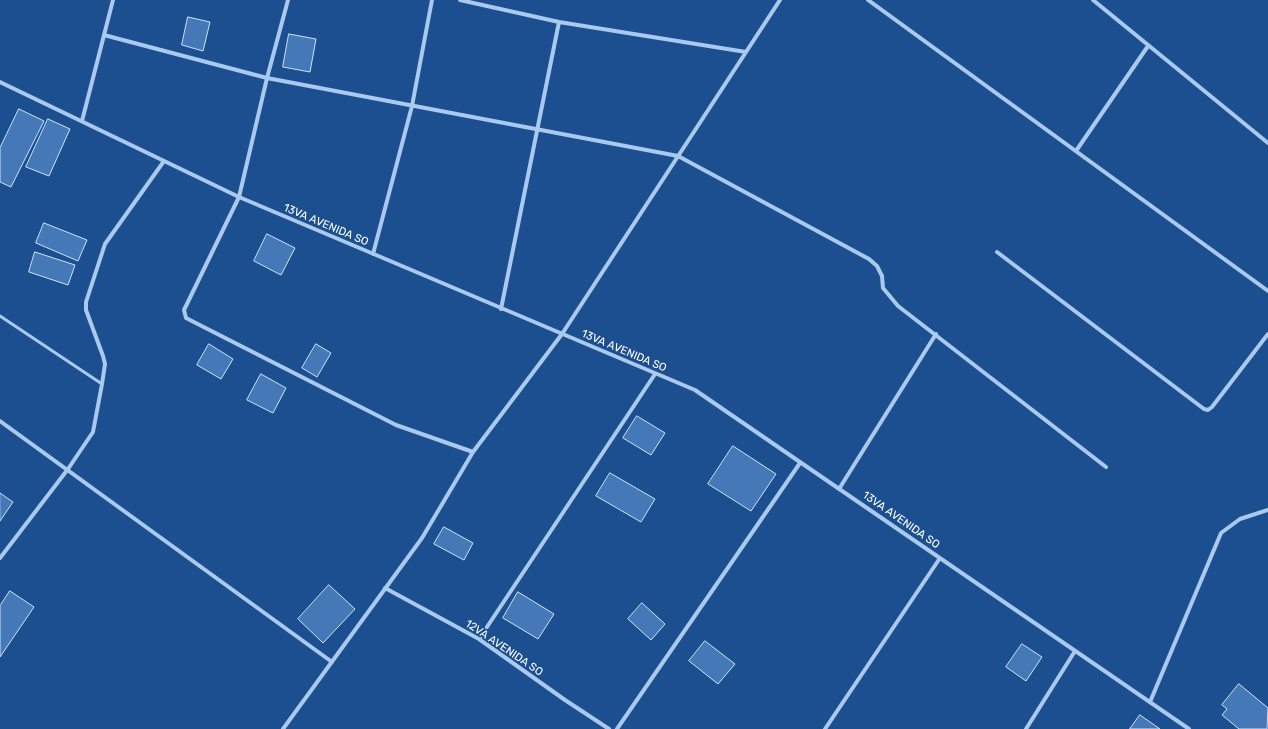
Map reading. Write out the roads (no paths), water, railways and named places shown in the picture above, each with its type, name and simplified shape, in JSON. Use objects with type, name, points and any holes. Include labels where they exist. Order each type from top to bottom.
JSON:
[{"type":"street","points":[[82,121],[113,0]]},
{"type":"street","points":[[288,0],[238,197],[184,310],[186,318],[396,425],[473,452]]},
{"type":"street","points":[[373,254],[412,106],[432,0]]},
{"type":"street","points":[[460,0],[559,22],[746,52]]},
{"type":"street","points":[[283,729],[422,538],[473,452],[562,334],[780,0]]},
{"type":"street","points":[[868,0],[1268,291]]},
{"type":"street","points":[[1093,0],[1268,144]]},
{"type":"street","points":[[501,309],[559,22]]},
{"type":"street","points":[[104,35],[267,78],[678,156],[869,260],[877,266],[882,276],[883,288],[898,306],[1106,467]]},
{"type":"street","points":[[1076,151],[1148,46]]},
{"type":"street","name":"13VA AVENIDA SO","points":[[0,82],[238,197],[695,390],[1189,729]]},
{"type":"street","points":[[0,557],[68,469],[93,432],[105,364],[86,310],[86,302],[105,244],[164,161]]},
{"type":"street","points":[[997,252],[1204,409],[1208,410],[1212,407],[1268,334]]},
{"type":"street","points":[[839,488],[936,334]]},
{"type":"street","points":[[479,639],[655,374]]},
{"type":"street","points":[[0,421],[332,662]]},
{"type":"street","points":[[617,729],[800,463]]},
{"type":"street","points":[[1150,702],[1221,533],[1240,519],[1268,510]]},
{"type":"street","points":[[825,729],[940,558]]},
{"type":"street","name":"12VA AVENIDA SO","points":[[386,588],[479,639],[565,700],[609,729]]},
{"type":"street","points":[[1026,729],[1075,651]]},
{"type":"lane","points":[[0,316],[102,384]]}]
